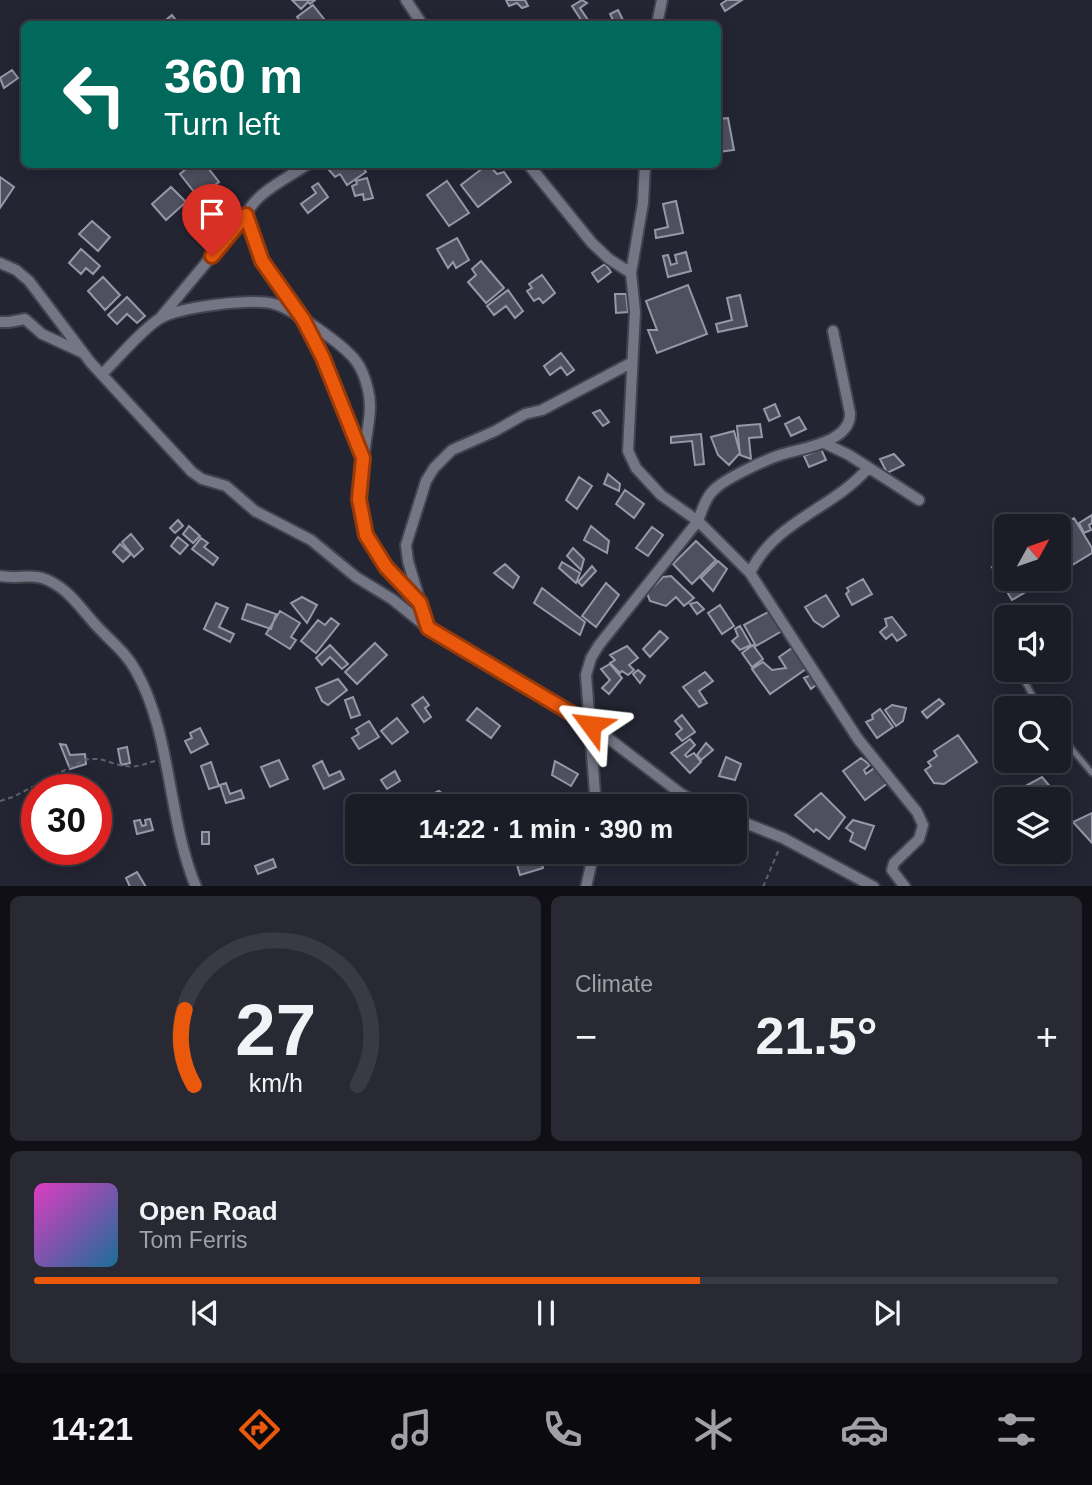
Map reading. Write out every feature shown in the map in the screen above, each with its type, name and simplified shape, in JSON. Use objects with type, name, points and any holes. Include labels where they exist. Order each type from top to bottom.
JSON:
[{"type":"street","points":[[406,0],[420,21]]},
{"type":"street","points":[[658,21],[662,0]]},
{"type":"street","points":[[102,374],[160,318],[251,206],[302,168]]},
{"type":"street","points":[[531,168],[592,243],[631,273]]},
{"type":"street","points":[[645,168],[643,203],[631,273],[635,312],[628,451],[631,459],[661,495],[698,522],[750,573],[859,739],[916,812],[923,825],[919,839],[894,863],[892,870],[904,886]]},
{"type":"street","points":[[246,215],[262,261],[303,319],[323,358],[363,458]]},
{"type":"street","points":[[0,263],[16,270],[29,281],[82,352],[192,472],[202,479],[226,486],[255,511],[310,540],[356,577],[392,599],[428,628],[591,725],[682,794]]},
{"type":"street","points":[[160,318],[211,306],[249,301],[273,303],[303,319],[352,356],[363,374],[371,407],[359,499],[366,535],[386,567],[420,603]]},
{"type":"street","points":[[0,322],[25,319],[42,334],[82,352]]},
{"type":"street","points":[[595,794],[586,686],[591,658],[698,522],[707,498],[722,484],[772,458],[824,443],[841,433],[850,420],[833,331]]},
{"type":"street","points":[[428,628],[408,561],[406,545],[426,481],[434,468],[452,450],[495,432],[525,414],[542,410],[631,363]]},
{"type":"street","points":[[824,443],[919,500]]},
{"type":"street","points":[[750,573],[757,557],[780,534],[842,492],[868,468]]},
{"type":"street","points":[[0,576],[40,577],[53,582],[68,592],[106,636],[126,654],[148,695],[158,722],[181,843],[196,886]]},
{"type":"street","points":[[747,824],[783,838],[872,886]]},
{"type":"street","points":[[586,886],[591,864]]},
{"type":"lane","points":[[1071,748],[1092,773]]},
{"type":"path","points":[[0,801],[13,797],[84,760],[93,758],[123,766],[137,766],[164,759]]},
{"type":"path","points":[[762,886],[783,838]]},
{"type":"building","points":[[292,0],[315,0],[310,4],[308,2],[301,9]]},
{"type":"building","points":[[506,0],[525,0],[528,6],[522,8],[517,3],[509,6]]},
{"type":"building","points":[[582,0],[587,3],[580,8],[588,20],[582,21],[572,6]]},
{"type":"building","points":[[727,0],[742,0],[725,11],[721,4]]},
{"type":"building","points":[[313,5],[324,19],[300,21],[297,17]]},
{"type":"building","points":[[618,10],[624,21],[614,21],[610,14]]},
{"type":"building","points":[[172,15],[177,21],[165,21]]},
{"type":"building","points":[[12,70],[18,78],[4,88],[0,78]]},
{"type":"building","points":[[728,118],[734,150],[721,152],[721,119]]},
{"type":"building","points":[[187,168],[208,168],[219,182],[198,197],[180,174]]},
{"type":"building","points":[[364,168],[366,172],[347,185],[340,174],[335,177],[329,170]]},
{"type":"building","points":[[483,168],[492,168],[497,174],[504,172],[511,182],[478,207],[461,185]]},
{"type":"building","points":[[0,177],[14,187],[0,208]]},
{"type":"building","points":[[367,178],[373,198],[364,200],[363,194],[355,196],[352,186],[357,184],[356,181]]},
{"type":"building","points":[[447,181],[469,213],[449,226],[427,195]]},
{"type":"building","points":[[318,183],[328,197],[308,213],[301,204],[316,193],[312,187]]},
{"type":"building","points":[[171,187],[186,202],[166,220],[152,204]]},
{"type":"building","points":[[676,201],[683,233],[656,238],[655,230],[668,227],[663,204]]},
{"type":"building","points":[[92,221],[110,237],[98,251],[79,234]]},
{"type":"building","points":[[457,238],[469,260],[456,268],[453,262],[448,268],[437,249]]},
{"type":"building","points":[[81,249],[100,266],[93,274],[86,268],[81,274],[69,263]]},
{"type":"building","points":[[686,252],[691,271],[668,277],[663,256],[668,255],[671,265],[677,263],[675,255]]},
{"type":"building","points":[[481,261],[504,288],[486,303],[468,282],[476,275],[472,269]]},
{"type":"building","points":[[605,264],[611,272],[598,282],[592,273]]},
{"type":"building","points":[[542,275],[555,293],[543,303],[539,298],[534,301],[527,291],[532,288],[529,284]]},
{"type":"building","points":[[103,277],[120,295],[105,310],[88,291]]},
{"type":"building","points":[[688,285],[707,334],[657,353],[648,330],[657,330],[646,301]]},
{"type":"building","points":[[508,290],[523,311],[515,318],[506,306],[494,315],[487,306]]},
{"type":"building","points":[[615,294],[626,294],[628,312],[616,313]]},
{"type":"building","points":[[740,295],[747,326],[718,332],[716,324],[732,320],[727,298]]},
{"type":"building","points":[[127,297],[145,316],[137,323],[127,314],[117,324],[108,315]]},
{"type":"building","points":[[561,353],[574,370],[567,375],[561,367],[550,375],[544,366]]},
{"type":"building","points":[[775,404],[780,416],[769,421],[764,409]]},
{"type":"building","points":[[600,410],[609,422],[603,426],[593,413]]},
{"type":"building","points":[[799,417],[806,429],[791,436],[785,424]]},
{"type":"building","points":[[760,424],[762,437],[749,438],[751,459],[740,455],[737,426]]},
{"type":"building","points":[[734,431],[740,453],[729,465],[718,455],[711,437]]},
{"type":"building","points":[[701,434],[704,464],[695,465],[692,441],[671,443],[671,437]]},
{"type":"building","points":[[821,449],[826,460],[809,467],[804,456]]},
{"type":"building","points":[[894,454],[904,465],[887,473],[880,459]]},
{"type":"building","points":[[608,474],[620,484],[619,491],[604,484]]},
{"type":"building","points":[[579,477],[592,486],[577,509],[566,500]]},
{"type":"building","points":[[625,490],[644,504],[634,518],[616,504]]},
{"type":"building","points":[[1092,515],[1092,523],[1089,525],[1091,530],[1084,533],[1079,523]]},
{"type":"building","points":[[1074,518],[1092,548],[1092,553],[1071,566],[1071,520]]},
{"type":"building","points":[[178,520],[183,526],[175,533],[170,528]]},
{"type":"building","points":[[189,526],[200,536],[193,543],[183,534]]},
{"type":"building","points":[[591,526],[609,541],[607,553],[584,540]]},
{"type":"building","points":[[652,527],[663,535],[648,556],[636,548]]},
{"type":"building","points":[[131,534],[143,549],[134,557],[122,542]]},
{"type":"building","points":[[178,537],[188,545],[180,554],[171,546]]},
{"type":"building","points":[[201,538],[208,543],[204,547],[218,558],[213,565],[192,549]]},
{"type":"building","points":[[696,541],[716,560],[692,584],[673,564]]},
{"type":"building","points":[[120,544],[131,554],[123,562],[113,552]]},
{"type":"building","points":[[573,548],[584,559],[581,570],[567,556]]},
{"type":"building","points":[[718,561],[727,569],[713,591],[701,578]]},
{"type":"building","points":[[562,562],[580,573],[576,583],[559,568]]},
{"type":"building","points":[[505,564],[519,577],[513,588],[494,573]]},
{"type":"building","points":[[592,566],[596,571],[582,586],[578,582]]},
{"type":"building","points":[[671,576],[694,598],[684,606],[676,597],[666,606],[650,601],[647,593],[663,577]]},
{"type":"building","points":[[863,579],[872,594],[852,605],[846,594],[849,591],[847,588]]},
{"type":"building","points":[[606,583],[619,595],[596,627],[582,616]]},
{"type":"building","points":[[542,588],[585,622],[580,635],[534,603]]},
{"type":"building","points":[[1007,592],[1026,592],[1012,600]]},
{"type":"building","points":[[826,595],[839,616],[823,627],[814,621],[805,607]]},
{"type":"building","points":[[302,597],[317,605],[307,623],[291,603]]},
{"type":"building","points":[[697,602],[704,609],[697,614],[690,604]]},
{"type":"building","points":[[216,603],[228,608],[219,627],[234,634],[230,642],[204,629]]},
{"type":"building","points":[[247,604],[276,614],[271,629],[242,619]]},
{"type":"building","points":[[720,605],[734,626],[722,634],[708,613]]},
{"type":"building","points":[[280,611],[300,623],[291,637],[296,640],[290,649],[266,634]]},
{"type":"building","points":[[770,611],[782,631],[756,646],[744,625]]},
{"type":"building","points":[[892,617],[906,635],[897,641],[892,634],[886,639],[880,632],[887,626],[885,619]]},
{"type":"building","points":[[331,618],[339,624],[316,653],[301,641],[318,620],[325,625]]},
{"type":"building","points":[[740,626],[751,645],[740,650],[732,641],[738,636],[735,629]]},
{"type":"building","points":[[660,631],[668,638],[650,657],[643,649]]},
{"type":"building","points":[[375,643],[387,655],[357,684],[345,672]]},
{"type":"building","points":[[330,645],[348,664],[342,669],[330,657],[322,665],[316,658]]},
{"type":"building","points":[[753,645],[763,659],[752,667],[742,653]]},
{"type":"building","points":[[627,646],[638,658],[629,665],[634,670],[628,675],[622,671],[620,673],[610,663],[615,660],[610,655]]},
{"type":"building","points":[[792,648],[806,669],[770,694],[752,669],[763,662],[772,670],[786,668],[779,657]]},
{"type":"building","points":[[610,664],[622,678],[609,694],[602,688],[610,680],[601,669]]},
{"type":"building","points":[[638,670],[645,676],[640,683],[633,674]]},
{"type":"building","points":[[705,672],[713,681],[699,691],[707,703],[699,707],[683,687]]},
{"type":"building","points":[[811,675],[817,684],[811,689],[804,678]]},
{"type":"building","points":[[338,679],[347,690],[328,705],[322,701],[316,688]]},
{"type":"building","points":[[353,697],[360,715],[351,718],[345,700]]},
{"type":"building","points":[[423,697],[429,705],[425,708],[431,717],[424,722],[412,705]]},
{"type":"building","points":[[939,699],[944,704],[927,718],[922,712]]},
{"type":"building","points":[[892,705],[906,708],[903,721],[896,726],[885,710]]},
{"type":"building","points":[[477,708],[500,726],[491,738],[467,720]]},
{"type":"building","points":[[880,709],[893,727],[877,738],[866,722],[873,719],[872,715]]},
{"type":"building","points":[[682,715],[695,732],[682,741],[676,734],[682,729],[675,721]]},
{"type":"building","points":[[397,718],[408,732],[392,744],[381,731]]},
{"type":"building","points":[[369,721],[379,737],[359,749],[352,738],[359,734],[356,729]]},
{"type":"building","points":[[200,728],[208,744],[191,753],[185,741],[192,738],[190,733]]},
{"type":"building","points":[[958,735],[977,762],[944,784],[934,783],[925,770],[931,766],[928,762],[937,756],[934,751]]},
{"type":"building","points":[[690,739],[695,745],[685,755],[687,757],[694,753],[701,762],[690,773],[671,753]]},
{"type":"building","points":[[706,743],[713,750],[701,760],[697,755]]},
{"type":"building","points":[[60,744],[66,745],[70,755],[85,754],[86,764],[70,769]]},
{"type":"building","points":[[127,747],[130,763],[121,765],[118,749]]},
{"type":"building","points":[[726,757],[741,764],[735,780],[719,776]]},
{"type":"building","points":[[861,758],[870,765],[864,770],[866,774],[877,766],[889,782],[865,800],[843,771]]},
{"type":"building","points":[[279,760],[288,779],[270,787],[261,767]]},
{"type":"building","points":[[322,761],[329,776],[340,771],[344,779],[324,789],[313,766]]},
{"type":"building","points":[[555,761],[578,774],[571,786],[552,775]]},
{"type":"building","points":[[211,762],[219,786],[209,789],[201,766]]},
{"type":"building","points":[[395,771],[400,781],[387,789],[381,780]]},
{"type":"building","points":[[1042,777],[1050,787],[1024,787]]},
{"type":"building","points":[[226,783],[230,794],[241,790],[244,798],[226,803],[220,785]]},
{"type":"building","points":[[821,793],[845,817],[829,839],[816,829],[814,832],[795,815]]},
{"type":"building","points":[[1092,813],[1092,843],[1073,822]]},
{"type":"building","points":[[150,819],[153,830],[137,834],[134,821],[140,820],[142,826],[146,825],[145,820]]},
{"type":"building","points":[[853,820],[874,826],[865,849],[850,841],[853,833],[846,828]]},
{"type":"building","points":[[202,832],[209,832],[209,844],[202,844]]},
{"type":"building","points":[[273,859],[276,867],[258,874],[255,866]]},
{"type":"building","points":[[542,864],[543,868],[520,875],[517,865]]},
{"type":"building","points":[[137,872],[145,886],[130,886],[126,878]]},
{"type":"route","points":[[212,256],[246,215],[262,261],[303,319],[323,358],[363,458],[359,499],[366,535],[386,567],[420,603],[428,628],[591,725]]}]
